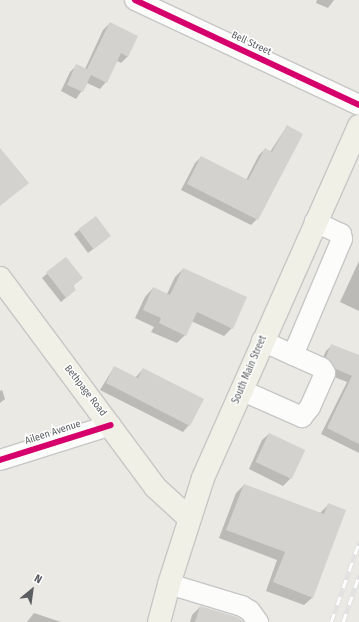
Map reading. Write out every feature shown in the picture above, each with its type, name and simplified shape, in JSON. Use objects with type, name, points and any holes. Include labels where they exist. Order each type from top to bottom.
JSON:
[{"type":"main road","name":"South Main Street","points":[[159,622],[168,584],[189,518],[262,341],[359,126]]},
{"type":"main road","name":"Bethpage Road","points":[[0,278],[111,425],[155,487],[189,518]]},
{"type":"street","name":"Bell Street","points":[[135,0],[359,105]]},
{"type":"street","points":[[293,355],[342,239],[341,234],[315,222]]},
{"type":"street","points":[[241,390],[302,417],[310,407],[325,373],[322,368],[262,341]]},
{"type":"street","name":"Aileen Avenue","points":[[0,460],[111,425]]},
{"type":"street","points":[[168,584],[242,606],[258,622]]},
{"type":"building","points":[[110,22],[138,36],[128,57],[121,53],[107,83],[91,75],[83,92],[67,85],[76,64],[87,69]]},
{"type":"building","points":[[287,125],[303,134],[258,220],[187,184],[201,156],[248,180],[265,148],[272,152]]},
{"type":"building","points":[[0,148],[29,183],[0,206]]},
{"type":"building","points":[[96,216],[111,236],[93,249],[78,229]]},
{"type":"building","points":[[66,257],[83,278],[73,286],[76,290],[66,298],[46,272]]},
{"type":"building","points":[[183,268],[247,297],[233,329],[197,312],[186,336],[159,323],[161,318],[143,310],[153,287],[170,295]]},
{"type":"building","points":[[331,344],[359,355],[359,444],[327,428],[352,376],[336,369],[326,357]]},
{"type":"building","points":[[114,366],[138,378],[143,368],[204,399],[190,426],[106,383]]},
{"type":"building","points":[[269,433],[305,450],[292,479],[255,462]]},
{"type":"building","points":[[244,484],[324,514],[328,503],[346,510],[313,598],[273,582],[285,552],[226,530]]},
{"type":"building","points":[[200,606],[237,617],[244,622],[195,622]]},
{"type":"railway","points":[[331,622],[359,542]]},
{"type":"railway","points":[[343,622],[359,575]]},
{"type":"cycle path","points":[[135,0],[359,105]]},
{"type":"cycle path","points":[[0,460],[111,425]]}]
